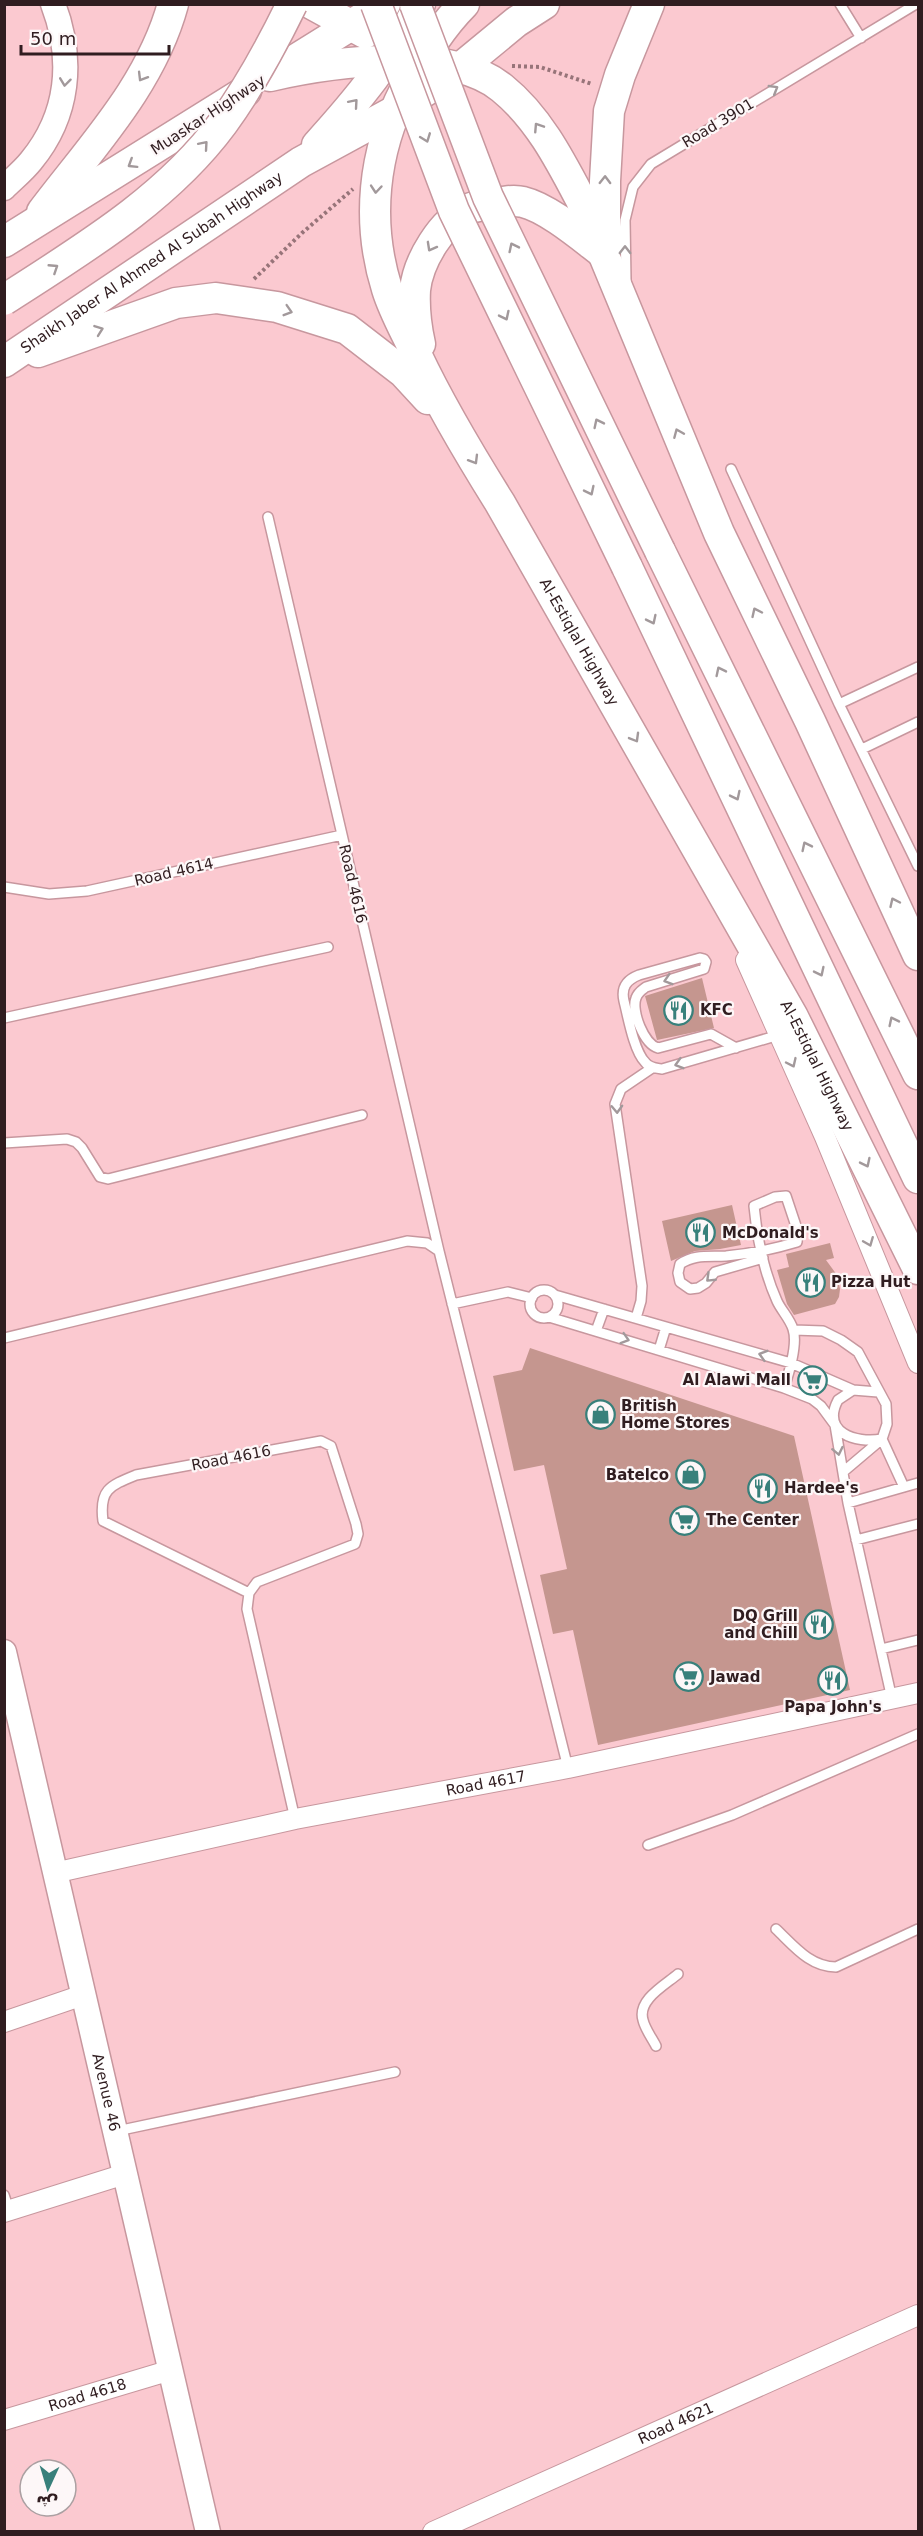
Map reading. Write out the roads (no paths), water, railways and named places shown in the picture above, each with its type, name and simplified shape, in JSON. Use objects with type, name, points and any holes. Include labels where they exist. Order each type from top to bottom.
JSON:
[{"type":"main road","points":[[4,242],[31,226],[133,92],[156,55],[173,4]]},
{"type":"main road","points":[[4,300],[136,211],[181,171],[223,123],[256,70],[292,4]]},
{"type":"main road","points":[[312,4],[350,26],[408,54],[470,72],[500,86],[532,117],[562,163],[581,200],[719,533],[810,721],[918,955]]},
{"type":"main road","points":[[376,4],[454,211],[627,567],[918,1178]]},
{"type":"main road","name":"Muaskar Highway","points":[[31,226],[385,4]]},
{"type":"main road","points":[[415,4],[488,196],[918,1074]]},
{"type":"main road","points":[[301,162],[362,94],[408,54],[420,4]]},
{"type":"main road","name":"Al-Estiqlal Highway","points":[[465,4],[408,54],[378,167],[375,221],[379,256],[387,289],[396,312],[453,426],[500,503],[793,1017],[918,1269]]},
{"type":"main road","points":[[270,76],[313,66],[447,48],[516,22],[544,4]]},
{"type":"main road","points":[[608,267],[605,181],[609,111],[650,4]]},
{"type":"main road","points":[[301,162],[470,72],[516,22]]},
{"type":"main road","name":"Shaikh Jaber Al Ahmed Al Subah Highway","points":[[4,363],[301,162]]},
{"type":"main road","points":[[425,372],[415,312],[416,288],[422,265],[432,243],[445,227],[469,209],[502,202],[522,202],[548,213],[608,267]]},
{"type":"main road","points":[[4,363],[176,303],[216,298],[277,307],[347,329],[404,373],[453,426]]},
{"type":"street","points":[[4,188],[31,161],[51,131],[63,98],[67,63],[62,28],[53,4]]},
{"type":"street","points":[[723,892],[730,924],[825,1137],[918,1363]]},
{"type":"street","name":"Avenue 46","points":[[4,1652],[208,2532]]},
{"type":"street","name":"Road 4617","points":[[54,1874],[295,1819],[568,1768],[918,1694]]},
{"type":"street","points":[[4,2022],[82,1995]]},
{"type":"street","points":[[6,2206],[124,2174]]},
{"type":"street","name":"Road 4621","points":[[433,2532],[918,2315]]},
{"type":"street","name":"Road 4618","points":[[4,2420],[171,2370]]},
{"type":"lane","points":[[840,4],[861,38]]},
{"type":"lane","name":"Road 3901","points":[[626,308],[625,220],[633,187],[651,164],[916,4]]},
{"type":"lane","points":[[731,469],[839,704],[918,866]]},
{"type":"lane","name":"Road 4616","points":[[268,517],[439,1251],[568,1768]]},
{"type":"lane","points":[[839,704],[918,667]]},
{"type":"lane","points":[[862,749],[918,722]]},
{"type":"lane","name":"Road 4614","points":[[4,887],[49,894],[87,891],[342,835]]},
{"type":"lane","points":[[4,1018],[328,947]]},
{"type":"lane","points":[[735,1048],[711,1034],[658,1048],[645,1040],[634,1006],[639,992],[646,987],[704,969],[706,962],[700,958],[630,978],[624,985],[622,993],[624,1002],[640,1053],[644,1062],[652,1068],[662,1069],[735,1048],[779,1035]]},
{"type":"lane","points":[[636,1318],[642,1286],[615,1104],[621,1089],[652,1068]]},
{"type":"lane","points":[[4,1143],[68,1139],[76,1142],[100,1177],[108,1179],[362,1115]]},
{"type":"lane","points":[[763,1254],[689,1258],[680,1264],[678,1273],[680,1282],[690,1289],[698,1288],[715,1272],[763,1254],[796,1242],[799,1238],[784,1195],[765,1200],[754,1206],[763,1254],[777,1301],[794,1330],[791,1363],[784,1388]]},
{"type":"lane","points":[[4,1338],[407,1240],[427,1243],[439,1251]]},
{"type":"lane","points":[[878,1392],[853,1390],[791,1363],[543,1290],[532,1298],[531,1307],[536,1315],[784,1388],[812,1399],[821,1406],[842,1432],[861,1441],[882,1439]]},
{"type":"lane","points":[[452,1304],[508,1292],[532,1298]]},
{"type":"lane","points":[[549,1317],[557,1310],[555,1295]]},
{"type":"lane","points":[[596,1331],[604,1309]]},
{"type":"lane","points":[[659,1350],[666,1327]]},
{"type":"lane","points":[[794,1330],[823,1331],[858,1352],[888,1411],[882,1439],[843,1472]]},
{"type":"lane","points":[[853,1390],[838,1400],[834,1407],[835,1425],[848,1503],[892,1699]]},
{"type":"lane","points":[[882,1439],[904,1487]]},
{"type":"lane","name":"Road 4616","points":[[321,1441],[327,1442],[331,1446],[356,1524],[358,1534],[355,1544],[257,1582],[249,1593],[102,1521],[100,1504],[112,1485],[136,1475],[321,1441]]},
{"type":"lane","points":[[848,1503],[918,1484]]},
{"type":"lane","points":[[856,1540],[918,1524]]},
{"type":"lane","points":[[249,1593],[247,1609],[295,1819]]},
{"type":"lane","points":[[880,1649],[918,1640]]},
{"type":"lane","points":[[648,1845],[732,1815],[918,1734]]},
{"type":"lane","points":[[776,1929],[813,1963],[824,1967],[836,1967],[918,1929]]},
{"type":"lane","points":[[656,2046],[643,2020],[642,2011],[645,2003],[678,1974]]},
{"type":"lane","points":[[115,2132],[395,2072]]},
{"type":"place","name":"KFC","points":[[679,1010]]},
{"type":"place","name":"McDonald's","points":[[701,1233]]},
{"type":"place","name":"Pizza Hut","points":[[810,1282]]},
{"type":"place","name":"Al Alawi Mall","points":[[812,1380]]},
{"type":"place","name":"British Home Stores","points":[[600,1415]]},
{"type":"place","name":"Batelco","points":[[690,1475]]},
{"type":"place","name":"Hardee's","points":[[763,1488]]},
{"type":"place","name":"The Center","points":[[685,1520]]},
{"type":"place","name":"DQ Grill and Chill","points":[[819,1625]]},
{"type":"place","name":"Jawad","points":[[689,1677]]},
{"type":"place","name":"Papa John's","points":[[833,1680]]}]
